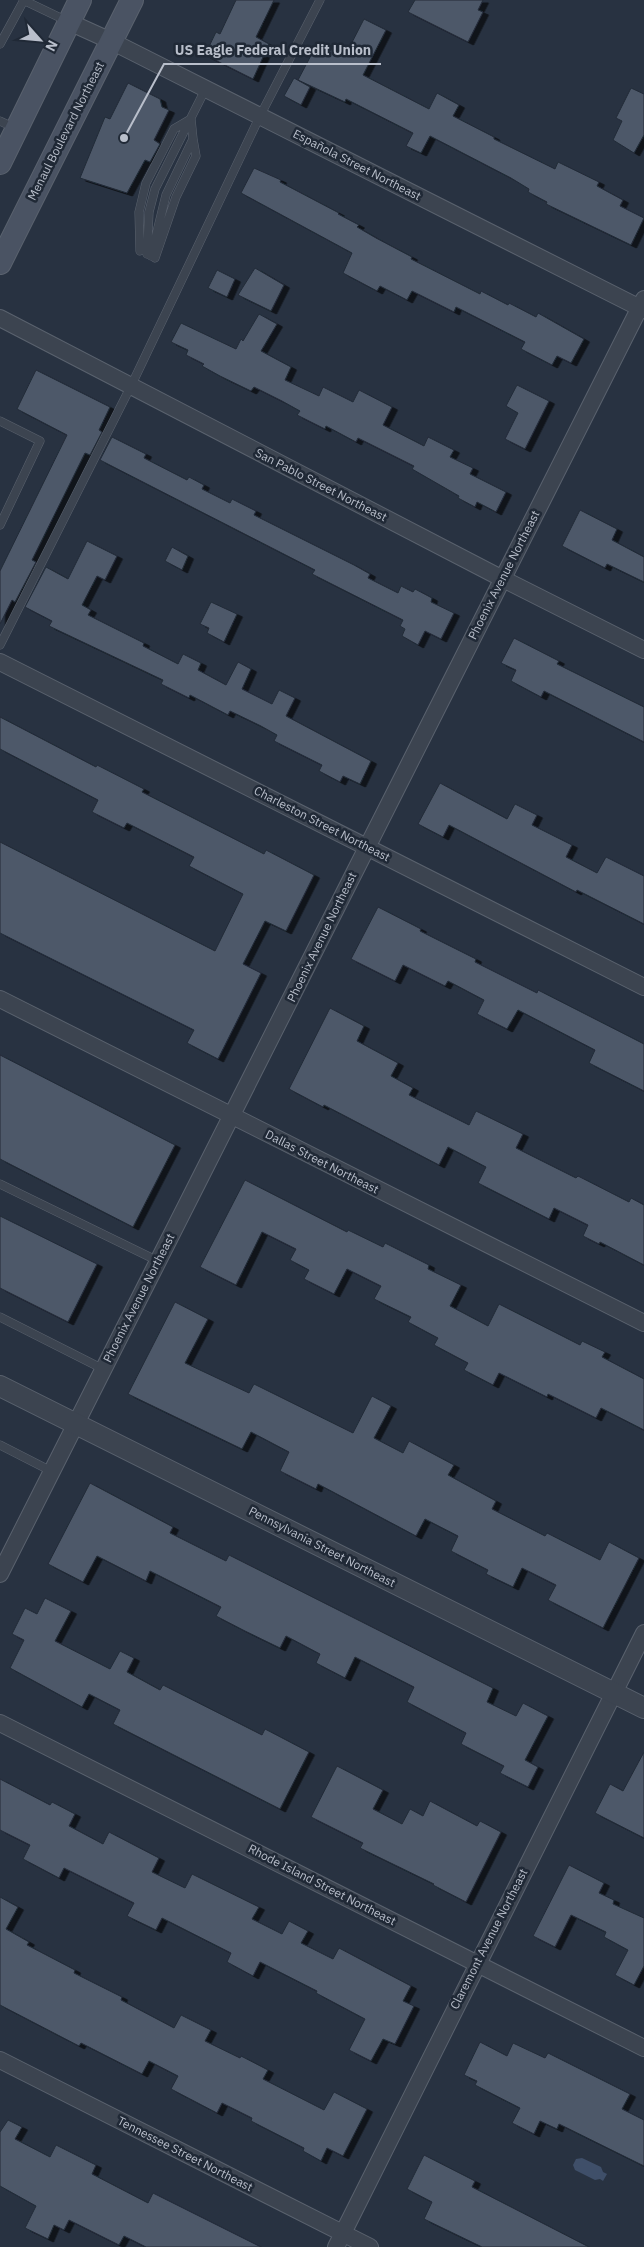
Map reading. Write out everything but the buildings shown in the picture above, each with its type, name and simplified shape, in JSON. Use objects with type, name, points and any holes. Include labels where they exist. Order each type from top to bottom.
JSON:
[{"type":"main road","points":[[0,163],[8,125],[80,0]]},
{"type":"main road","name":"Menaul Boulevard Northeast","points":[[1,259],[132,0]]},
{"type":"street","name":"Española Street Northeast","points":[[69,22],[111,41],[643,305]]},
{"type":"street","name":"Phoenix Avenue Northeast","points":[[0,1574],[233,1117],[502,578],[643,305]]},
{"type":"street","name":"San Pablo Street Northeast","points":[[0,318],[644,650]]},
{"type":"street","name":"Charleston Street Northeast","points":[[0,662],[644,986]]},
{"type":"street","name":"Dallas Street Northeast","points":[[0,999],[644,1323]]},
{"type":"street","name":"Pennsylvania Street Northeast","points":[[0,1386],[644,1708]]},
{"type":"street","name":"Claremont Avenue Northeast","points":[[339,2240],[644,1633]]},
{"type":"street","name":"Rhode Island Street Northeast","points":[[0,1723],[644,2048]]},
{"type":"street","name":"Tennessee Street Northeast","points":[[0,2060],[339,2240],[370,2247]]},
{"type":"lane","points":[[0,44],[24,0],[69,22]]},
{"type":"lane","points":[[0,645],[131,386],[260,116],[320,0]]},
{"type":"lane","points":[[191,118],[193,139],[166,195],[148,255],[139,212],[146,183],[174,130],[191,118],[206,88]]},
{"type":"lane","points":[[0,421],[40,441],[0,525]]},
{"type":"lane","points":[[0,1184],[158,1261]]},
{"type":"lane","points":[[0,1317],[103,1369]]},
{"type":"lane","points":[[0,1445],[51,1471]]},
{"type":"water","points":[[582,2158],[601,2167],[603,2172],[607,2174],[603,2181],[600,2179],[595,2180],[575,2170],[573,2165],[576,2159]]},
{"type":"place","name":"US Eagle Federal Credit Union","points":[[124,138]]}]
